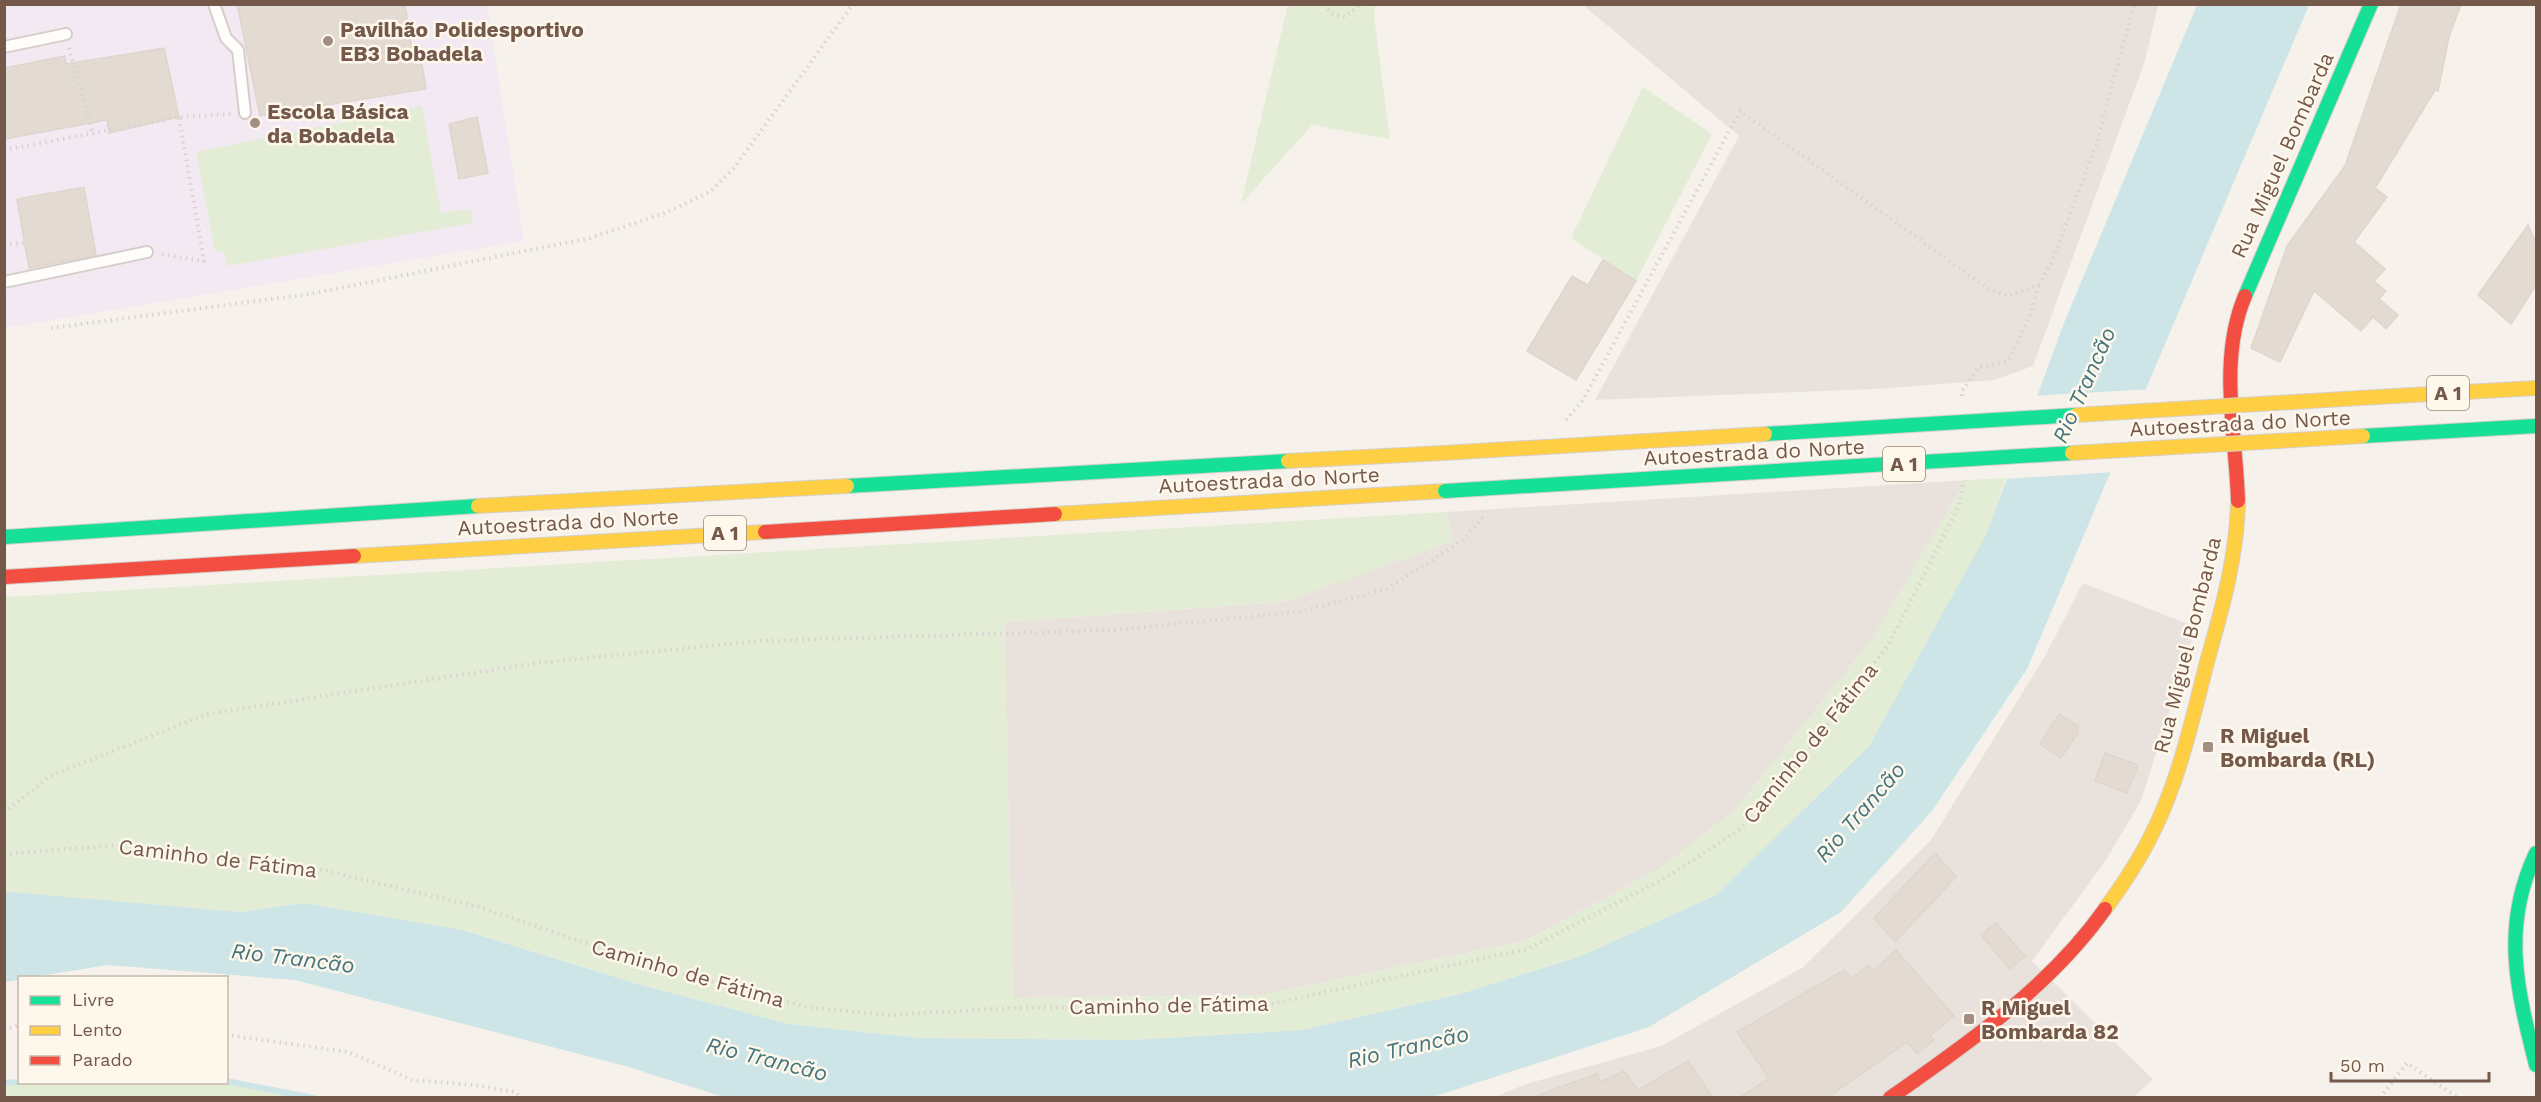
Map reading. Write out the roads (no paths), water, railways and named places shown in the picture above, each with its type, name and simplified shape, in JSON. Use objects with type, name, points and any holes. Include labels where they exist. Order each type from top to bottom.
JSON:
[{"type":"main road","name":"Rua Miguel Bombarda","points":[[1890,1098],[1990,1026],[2048,973],[2092,926],[2113,898],[2151,836],[2173,787],[2190,733],[2234,556],[2238,510],[2230,356],[2237,315],[2371,4]]},
{"type":"main road","name":"Autoestrada do Norte","points":[[4,537],[541,503],[1443,453],[2536,388]]},
{"type":"main road","name":"Autoestrada do Norte","points":[[4,577],[2536,426]]},
{"type":"main road","points":[[2536,853],[2519,899],[2515,945],[2519,997],[2536,1065]]},
{"type":"lane","points":[[214,4],[226,38],[238,50],[246,112]]},
{"type":"lane","points":[[4,47],[66,34]]},
{"type":"lane","points":[[4,282],[147,252]]},
{"type":"water","name":"Rio Trancão","points":[[2197,5],[2309,5],[2027,669],[1932,811],[1841,912],[1649,1027],[1433,1097],[727,1098],[625,1066],[295,980],[108,965],[39,976],[18,976],[18,980],[5,982],[5,893],[11,892],[239,912],[304,903],[463,930],[641,985],[789,1024],[920,1038],[1134,1040],[1302,1030],[1460,994],[1581,956],[1716,895],[1869,746],[1986,535],[2064,323]]},
{"type":"waterway","points":[[228,1081],[314,1098]]},
{"type":"waterway","points":[[4,1083],[18,1082]]},
{"type":"place","name":"Pavilhão Polidesportivo EB3 Bobadela","points":[[328,41]]},
{"type":"place","name":"Escola Básica da Bobadela","points":[[255,123]]},
{"type":"place","name":"R Miguel Bombarda (RL)","points":[[2208,747]]},
{"type":"place","name":"R Miguel Bombarda 82","points":[[1969,1019]]}]
